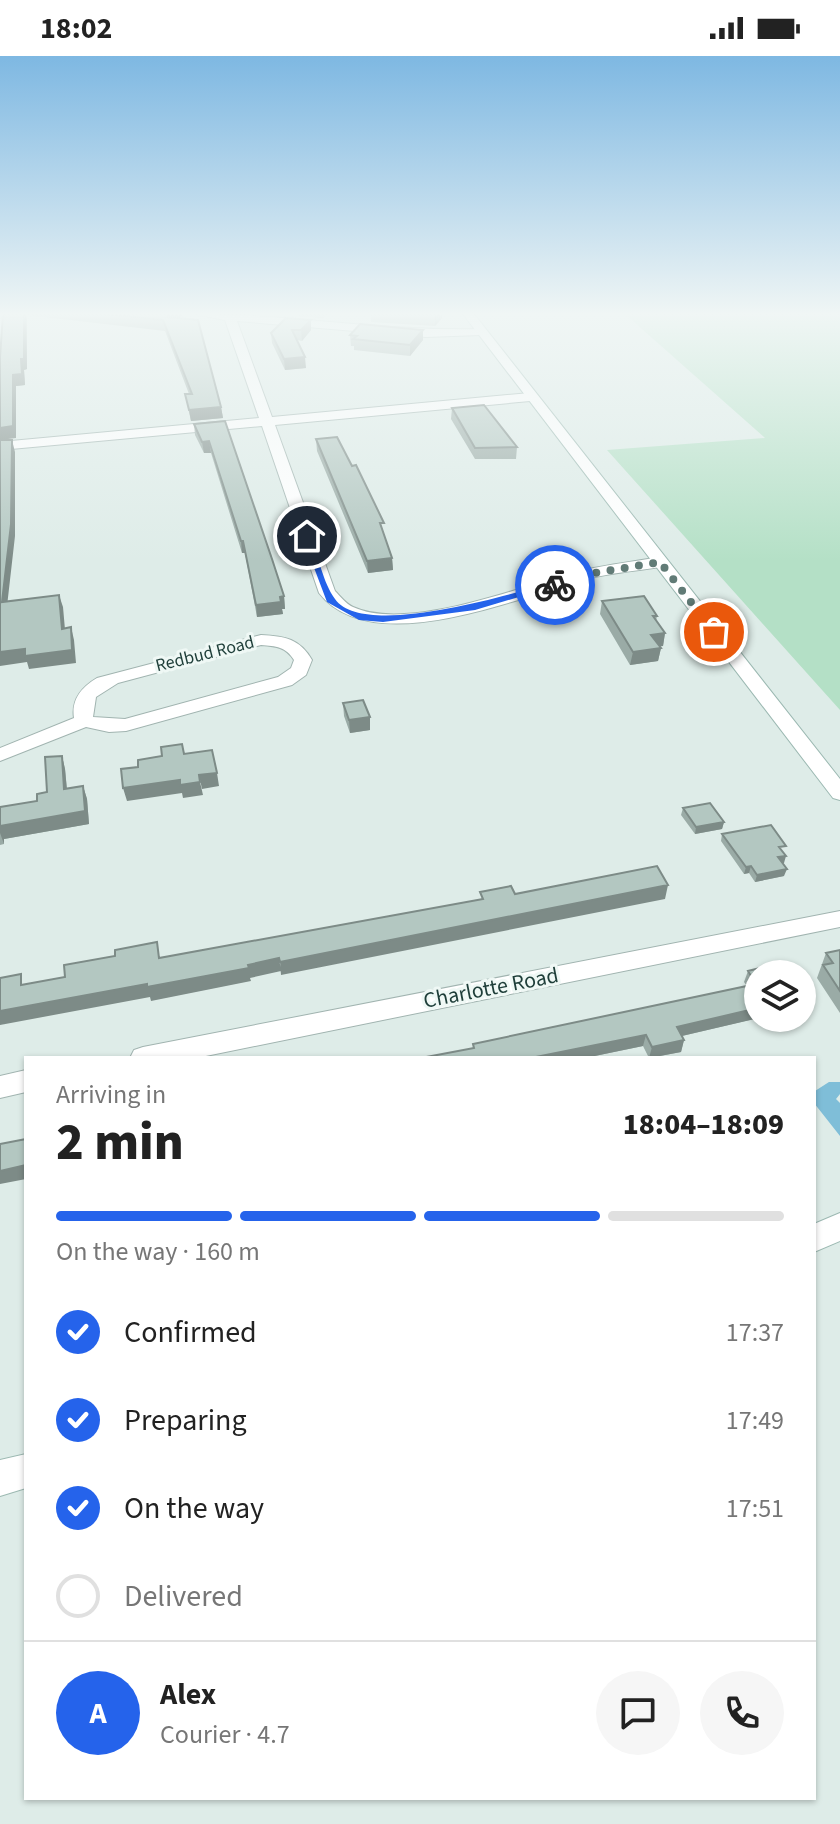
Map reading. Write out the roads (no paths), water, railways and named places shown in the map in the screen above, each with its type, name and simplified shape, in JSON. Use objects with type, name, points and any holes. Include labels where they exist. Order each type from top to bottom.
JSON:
[{"type":"street","points":[[257,397],[327,593],[339,608],[359,618],[383,619],[475,608],[574,578],[660,562]]},
{"type":"street","points":[[0,446],[530,397],[840,793]]},
{"type":"street","name":"Redbud Road","points":[[0,755],[84,721],[109,726],[126,725],[285,681],[299,671],[303,660],[301,653],[279,641],[261,640],[111,679],[94,687],[84,700],[81,712],[84,721]]},
{"type":"street","name":"Charlotte Road","points":[[153,1056],[840,919]]},
{"type":"street","points":[[0,1087],[24,1081]]},
{"type":"street","points":[[816,1237],[840,1227]]},
{"type":"street","points":[[0,1478],[24,1472]]},
{"type":"water","points":[[829,1082],[840,1082],[840,1094],[836,1099],[840,1103],[840,1136],[816,1106],[816,1090]]}]
